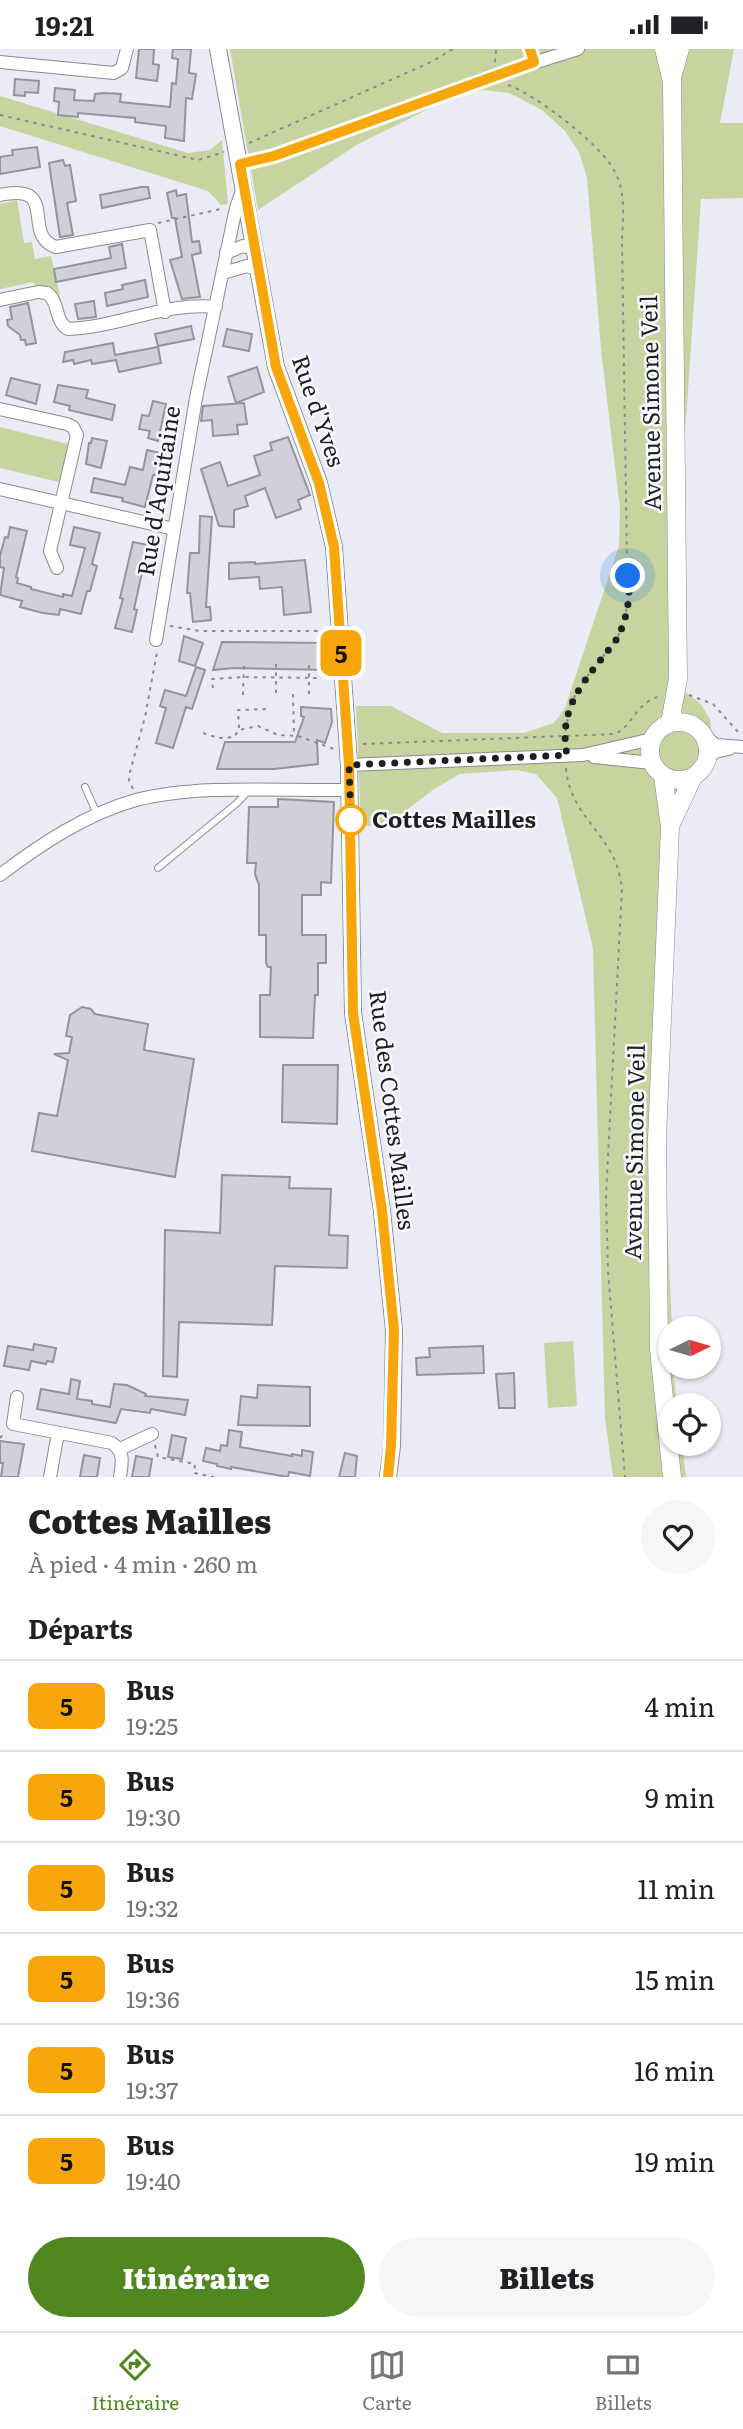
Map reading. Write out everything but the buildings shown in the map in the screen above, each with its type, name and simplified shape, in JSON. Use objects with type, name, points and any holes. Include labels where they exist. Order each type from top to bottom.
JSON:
[{"type":"main road","points":[[664,49],[672,81]]},
{"type":"main road","points":[[672,81],[680,49]]},
{"type":"main road","name":"Avenue Simone Veil","points":[[670,723],[678,689],[672,81]]},
{"type":"main road","points":[[657,770],[681,781],[699,772],[707,759],[708,748],[678,689]]},
{"type":"main road","points":[[670,827],[650,747],[652,739],[662,727],[670,723],[685,723],[698,730]]},
{"type":"main road","points":[[670,827],[693,777]]},
{"type":"main road","name":"Avenue Simone Veil","points":[[670,827],[657,1139],[659,1349],[671,1477]]},
{"type":"street","points":[[0,62],[114,73],[122,68],[127,49]]},
{"type":"street","name":"Rue d'Yves","points":[[218,49],[276,367],[319,483],[335,559],[350,790]]},
{"type":"street","points":[[239,156],[274,156],[495,75],[532,55],[578,49]]},
{"type":"street","name":"Rue d'Aquitaine","points":[[156,640],[196,398],[236,208],[243,188]]},
{"type":"street","points":[[0,195],[18,191],[32,197],[44,241],[56,247],[152,225],[165,311]]},
{"type":"street","points":[[226,253],[243,246],[254,249]]},
{"type":"street","points":[[223,273],[247,266],[258,269]]},
{"type":"street","points":[[0,300],[38,292],[47,293],[55,302],[59,320],[68,329],[165,311],[216,307]]},
{"type":"street","points":[[0,409],[73,427],[77,435],[50,551],[57,568]]},
{"type":"street","points":[[0,489],[174,529]]},
{"type":"street","points":[[698,730],[716,745],[742,743]]},
{"type":"street","points":[[583,755],[652,739]]},
{"type":"street","points":[[707,759],[715,752],[742,743]]},
{"type":"street","points":[[348,754],[583,755],[657,770]]},
{"type":"street","points":[[0,875],[54,837],[97,814],[136,800],[188,792],[350,790]]},
{"type":"street","name":"Rue des Cottes Mailles","points":[[350,790],[353,1013],[382,1211],[394,1330],[391,1446],[387,1477]]},
{"type":"street","points":[[17,1397],[13,1424],[106,1440],[120,1449],[123,1457],[120,1477]]},
{"type":"street","points":[[50,1477],[58,1433]]},
{"type":"street","points":[[120,1449],[152,1434]]},
{"type":"lane","points":[[85,787],[97,814]]},
{"type":"lane","points":[[158,868],[248,791]]},
{"type":"path","points":[[0,115],[198,160],[239,156],[453,49]]},
{"type":"path","points":[[496,49],[495,75],[499,82],[527,93],[597,147],[615,171],[623,206],[627,561],[630,592],[618,637],[582,683],[570,705],[564,736],[568,785],[575,802],[611,852],[622,888],[606,1195],[608,1271],[625,1477]]},
{"type":"path","points":[[152,225],[236,208]]},
{"type":"path","points":[[158,624],[200,631],[340,630]]},
{"type":"path","points":[[136,800],[129,777],[152,684],[158,649],[156,640]]},
{"type":"path","points":[[243,695],[244,664]]},
{"type":"path","points":[[276,664],[276,694]]},
{"type":"path","points":[[309,664],[309,694]]},
{"type":"path","points":[[214,688],[212,679],[322,678]]},
{"type":"path","points":[[239,730],[258,726],[278,735],[294,736],[348,754],[615,734],[623,730],[635,713],[651,699],[678,689],[713,704],[724,715],[742,743]]},
{"type":"path","points":[[293,694],[294,736]]},
{"type":"path","points":[[203,733],[234,737],[239,730],[238,710],[268,709]]},
{"type":"path","points":[[152,1434],[158,1457],[195,1464],[194,1473],[214,1477]]},
{"type":"green space","points":[[230,49],[734,49],[720,123],[743,123],[743,198],[701,199],[668,684],[700,703],[710,719],[712,737],[699,773],[662,833],[666,1199],[671,1316],[658,1316],[658,1379],[674,1379],[676,1393],[658,1393],[658,1456],[683,1456],[686,1477],[613,1477],[605,1419],[593,948],[557,798],[536,774],[516,770],[459,774],[384,827],[361,825],[356,706],[391,706],[442,733],[524,733],[554,723],[565,708],[619,546],[620,509],[601,349],[587,178],[579,152],[565,131],[542,110],[509,93],[484,90],[459,94],[358,144],[258,210]]},
{"type":"green space","points":[[0,96],[188,153],[210,150],[222,140],[228,204],[221,205],[208,191],[0,126]]},
{"type":"green space","points":[[17,200],[24,243],[32,242],[35,259],[51,256],[60,295],[50,287],[35,285],[33,282],[0,289],[0,204]]},
{"type":"green space","points":[[0,427],[68,444],[59,482],[0,468]]},
{"type":"green space","points":[[573,1341],[577,1406],[548,1408],[544,1343]]},
{"type":"bus line","name":"5","points":[[388,1477],[394,1330],[382,1211],[353,1013],[351,810],[334,547],[319,483],[276,367],[240,164],[274,156],[534,62],[530,49]]},
{"type":"place","name":"Cottes Mailles","points":[[351,820]]},
{"type":"route","points":[[351,820],[349,765],[567,755],[564,736],[570,705],[582,683],[618,637],[630,592],[628,576]]}]
